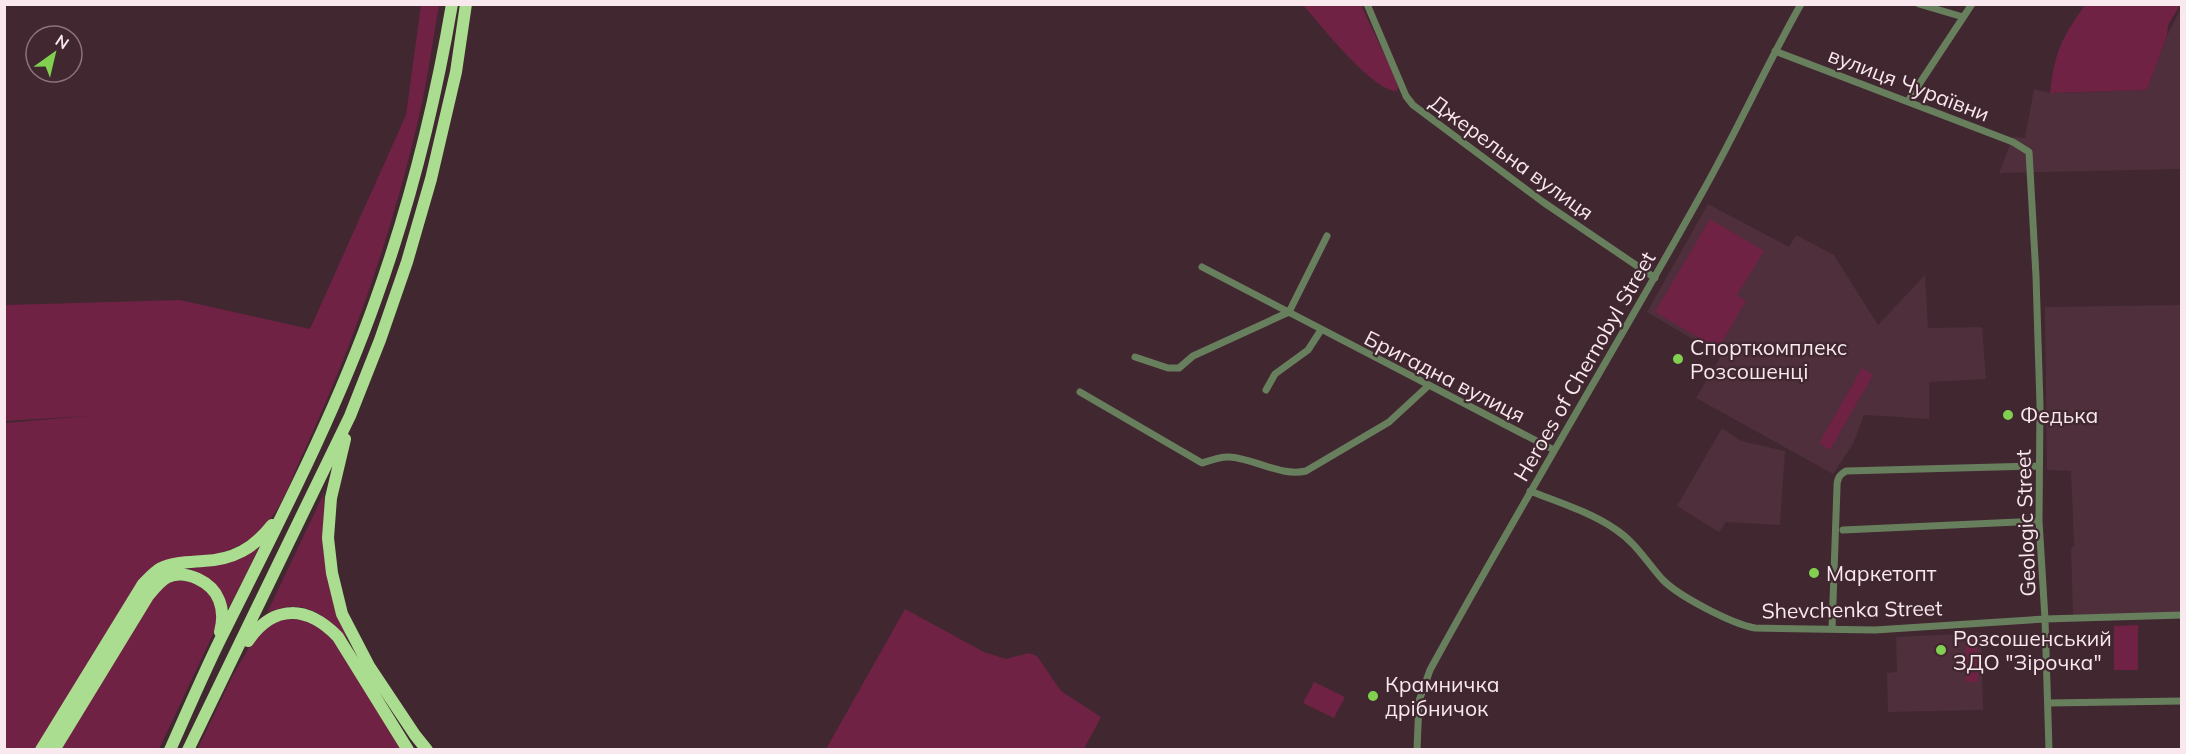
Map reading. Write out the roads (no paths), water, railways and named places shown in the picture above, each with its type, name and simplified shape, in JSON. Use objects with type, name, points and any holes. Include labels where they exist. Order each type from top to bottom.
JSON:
[{"type":"highway","points":[[170,750],[218,644],[291,500],[332,410],[376,300],[407,200],[430,114],[452,4]]},
{"type":"highway","points":[[188,750],[350,416],[381,340],[410,252],[449,106],[466,4]]},
{"type":"highway","points":[[350,416],[331,498],[328,538],[342,614],[356,644],[408,725],[427,750]]},
{"type":"highway","points":[[41,750],[142,584],[161,568],[178,563],[214,561],[244,551],[260,540],[291,500]]},
{"type":"highway","points":[[54,750],[148,596],[167,577],[184,574],[196,578],[214,593],[219,600],[223,621],[218,644]]},
{"type":"highway","points":[[228,668],[259,626],[270,618],[293,613],[313,617],[338,637],[408,750]]},
{"type":"street","name":"Джерельна вулиця","points":[[1367,4],[1403,90],[1413,105],[1543,202],[1655,278]]},
{"type":"street","name":"Heroes of Chernobyl Street","points":[[1417,750],[1417,714],[1426,680],[1530,491],[1704,190],[1801,4]]},
{"type":"street","points":[[1919,4],[1963,17]]},
{"type":"street","points":[[1908,101],[1972,4]]},
{"type":"street","name":"вулиця Чураївни","points":[[1775,51],[2013,142],[2029,152]]},
{"type":"street","name":"Geologic Street","points":[[2029,152],[2040,393],[2039,521],[2049,750]]},
{"type":"street","points":[[1135,357],[1168,368],[1179,368],[1193,356],[1289,312],[1327,236]]},
{"type":"street","name":"Бригадна вулиця","points":[[1202,267],[1554,450]]},
{"type":"street","points":[[1266,390],[1275,374],[1308,350],[1321,330]]},
{"type":"street","points":[[1080,392],[1202,463],[1230,457],[1295,474],[1306,471],[1389,422],[1428,386]]},
{"type":"street","points":[[1832,629],[1837,487],[1840,474],[1851,470],[2038,466]]},
{"type":"street","name":"Shevchenka Street","points":[[1530,491],[1587,514],[1614,528],[1634,544],[1664,580],[1699,604],[1741,626],[1875,630],[2045,619],[2181,615]]},
{"type":"street","points":[[1843,530],[2039,521]]},
{"type":"street","points":[[2048,702],[2181,701]]},
{"type":"place","name":"Спорткомплекс Розсошенці","points":[[1678,359]]},
{"type":"place","name":"Федька","points":[[2008,415]]},
{"type":"place","name":"Маркетопт","points":[[1814,573]]},
{"type":"place","name":"Розсошенський ЗДО \"Зірочка\"","points":[[1941,650]]},
{"type":"place","name":"Крамничка дрібничок","points":[[1373,696]]}]
